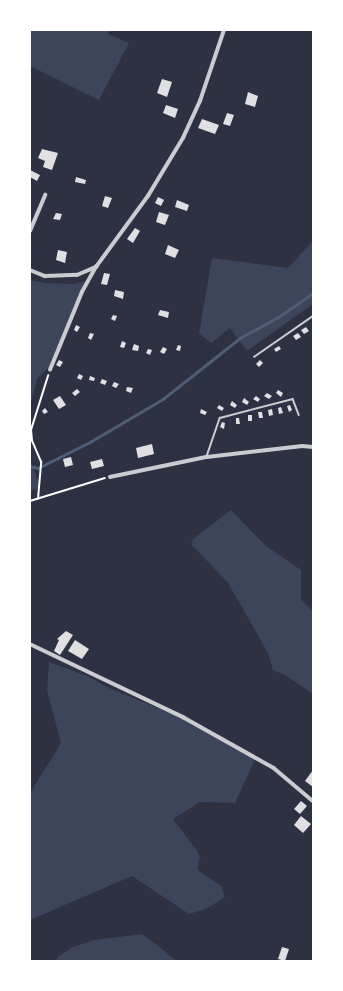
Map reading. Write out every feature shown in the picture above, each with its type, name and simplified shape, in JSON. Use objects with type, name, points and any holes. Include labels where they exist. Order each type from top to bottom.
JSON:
[{"type":"street","points":[[50,370],[82,292],[96,267],[148,196],[183,138],[200,102],[224,30]]},
{"type":"street","points":[[30,231],[45,195]]},
{"type":"street","points":[[30,270],[45,276],[77,275],[96,267]]},
{"type":"street","points":[[110,477],[207,457],[302,446],[313,447]]},
{"type":"street","points":[[30,644],[183,717],[274,768],[313,801]]},
{"type":"lane","points":[[254,357],[313,316]]},
{"type":"lane","points":[[207,457],[220,418],[293,399],[299,415]]},
{"type":"path","points":[[38,499],[41,462],[32,441],[31,430],[50,370]]},
{"type":"path","points":[[30,501],[110,477]]},
{"type":"shaded area","points":[[30,30],[110,30],[108,34],[129,43],[99,100],[30,66]]},
{"type":"shaded area","points":[[313,241],[313,304],[247,351],[230,328],[211,343],[199,333],[212,258],[288,268]]},
{"type":"shaded area","points":[[30,280],[45,283],[75,284],[88,280],[50,366],[37,379],[30,406]]},
{"type":"shaded area","points":[[30,458],[40,488],[30,491]]},
{"type":"shaded area","points":[[231,510],[266,546],[301,570],[301,599],[313,612],[313,694],[285,675],[273,670],[268,653],[228,583],[191,544],[193,539]]},
{"type":"shaded area","points":[[49,662],[87,676],[109,688],[175,715],[255,759],[235,803],[200,802],[173,819],[197,851],[201,859],[199,860],[198,870],[221,886],[225,897],[206,909],[189,914],[132,876],[30,920],[30,793],[61,743],[47,691]]},
{"type":"shaded area","points":[[142,934],[176,961],[56,961],[58,957],[73,947],[94,940]]},
{"type":"building","points":[[162,79],[172,82],[167,97],[157,93]]},
{"type":"building","points":[[248,92],[258,96],[255,107],[245,104]]},
{"type":"building","points":[[166,105],[178,109],[175,118],[163,113]]},
{"type":"building","points":[[227,113],[234,115],[230,126],[223,124]]},
{"type":"building","points":[[202,119],[219,125],[215,134],[198,128]]},
{"type":"building","points":[[42,149],[58,153],[52,170],[43,167],[45,161],[38,158]]},
{"type":"building","points":[[30,170],[40,175],[37,181],[30,177]]},
{"type":"building","points":[[76,177],[86,180],[85,184],[75,182]]},
{"type":"building","points":[[105,196],[112,198],[108,208],[102,206]]},
{"type":"building","points":[[158,197],[164,200],[161,206],[155,203]]},
{"type":"building","points":[[177,200],[189,205],[187,211],[175,207]]},
{"type":"building","points":[[159,212],[169,215],[165,225],[156,222]]},
{"type":"building","points":[[56,213],[62,214],[60,220],[53,219]]},
{"type":"building","points":[[135,228],[140,231],[133,243],[127,239]]},
{"type":"building","points":[[168,245],[179,250],[175,258],[165,254]]},
{"type":"building","points":[[58,250],[67,252],[65,263],[56,260]]},
{"type":"building","points":[[104,273],[110,274],[107,285],[101,284]]},
{"type":"building","points":[[115,290],[124,292],[123,299],[114,296]]},
{"type":"building","points":[[160,310],[169,312],[168,318],[158,315]]},
{"type":"building","points":[[113,315],[117,316],[115,321],[111,319]]},
{"type":"building","points":[[76,325],[80,327],[77,332],[74,330]]},
{"type":"building","points":[[306,327],[309,331],[304,334],[301,330]]},
{"type":"building","points":[[90,333],[94,334],[91,340],[88,338]]},
{"type":"building","points":[[298,333],[301,337],[296,340],[293,336]]},
{"type":"building","points":[[122,341],[126,343],[124,348],[120,347]]},
{"type":"building","points":[[134,344],[139,346],[138,351],[132,350]]},
{"type":"building","points":[[178,345],[181,346],[180,351],[176,350]]},
{"type":"building","points":[[279,346],[281,349],[276,352],[274,349]]},
{"type":"building","points":[[163,347],[167,349],[164,354],[160,352]]},
{"type":"building","points":[[148,349],[152,350],[150,355],[146,353]]},
{"type":"building","points":[[59,360],[63,362],[60,367],[56,365]]},
{"type":"building","points":[[260,360],[263,363],[259,367],[256,364]]},
{"type":"building","points":[[79,374],[83,376],[81,380],[77,378]]},
{"type":"building","points":[[90,376],[95,378],[94,381],[89,380]]},
{"type":"building","points":[[102,379],[107,381],[105,385],[100,383]]},
{"type":"building","points":[[114,382],[119,384],[116,388],[112,386]]},
{"type":"building","points":[[127,387],[133,388],[131,393],[126,391]]},
{"type":"building","points":[[77,389],[80,392],[75,396],[72,393]]},
{"type":"building","points":[[278,390],[283,393],[281,397],[276,393]]},
{"type":"building","points":[[267,393],[272,396],[269,399],[264,396]]},
{"type":"building","points":[[60,396],[66,405],[59,409],[53,400]]},
{"type":"building","points":[[256,396],[260,399],[258,402],[253,399]]},
{"type":"building","points":[[244,398],[249,402],[247,405],[242,402]]},
{"type":"building","points":[[232,401],[237,405],[235,408],[230,405]]},
{"type":"building","points":[[219,405],[224,408],[222,411],[217,408]]},
{"type":"building","points":[[290,405],[292,410],[289,412],[287,406]]},
{"type":"building","points":[[281,407],[283,413],[279,414],[278,408]]},
{"type":"building","points":[[45,408],[48,412],[44,414],[42,411]]},
{"type":"building","points":[[201,409],[207,412],[205,415],[200,413]]},
{"type":"building","points":[[272,409],[273,415],[269,416],[268,410]]},
{"type":"building","points":[[258,412],[262,412],[263,418],[259,418]]},
{"type":"building","points":[[248,415],[252,415],[252,421],[248,421]]},
{"type":"building","points":[[236,418],[239,418],[240,424],[236,424]]},
{"type":"building","points":[[222,422],[225,423],[224,429],[220,427]]},
{"type":"building","points":[[152,444],[154,454],[138,458],[136,448]]},
{"type":"building","points":[[71,457],[73,465],[65,467],[63,459]]},
{"type":"building","points":[[102,459],[104,466],[92,469],[90,462]]},
{"type":"building","points":[[66,631],[73,635],[60,655],[54,651],[59,640],[57,639]]},
{"type":"building","points":[[75,640],[89,649],[82,659],[68,651]]},
{"type":"building","points":[[313,770],[313,787],[305,781]]},
{"type":"building","points":[[301,801],[307,806],[300,814],[294,809]]},
{"type":"building","points":[[301,816],[311,824],[303,833],[294,825]]},
{"type":"building","points":[[282,947],[289,949],[285,961],[278,959]]},
{"type":"waterway","points":[[30,466],[38,468],[90,442],[163,399],[240,338],[280,316],[313,293]]}]
